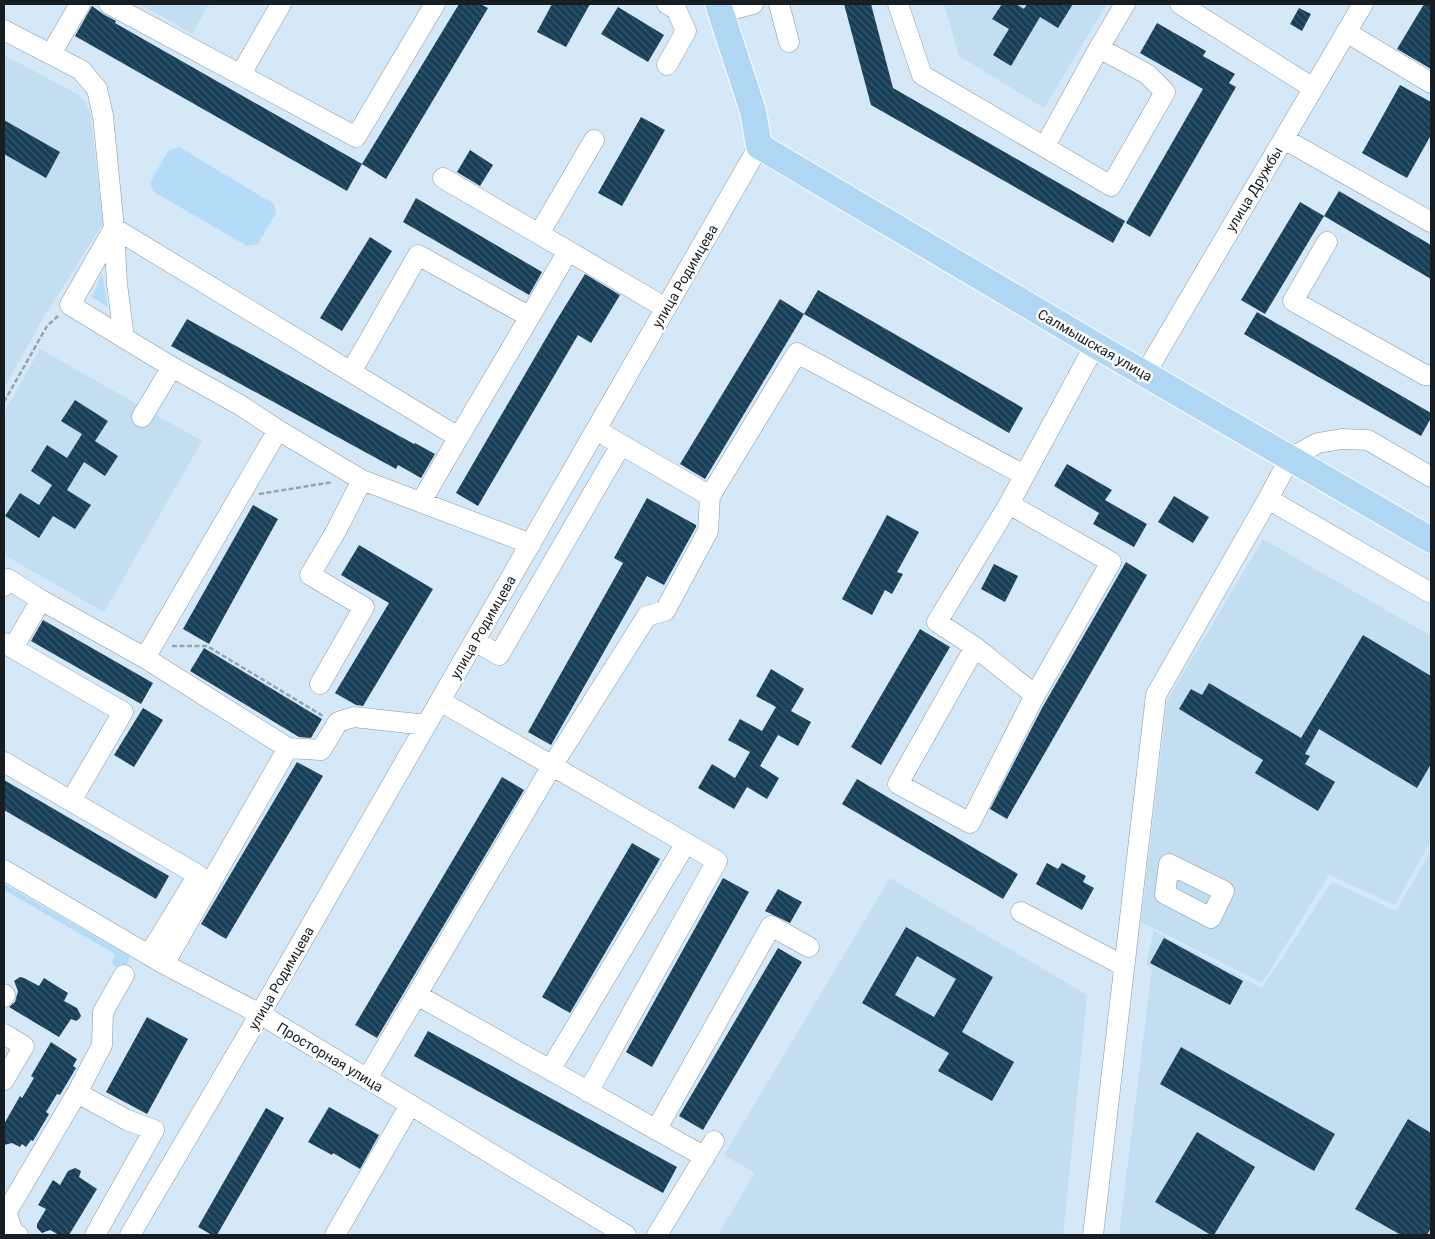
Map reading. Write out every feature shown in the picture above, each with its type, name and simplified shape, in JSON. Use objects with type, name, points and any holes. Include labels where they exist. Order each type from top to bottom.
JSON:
[{"type":"main road","points":[[719,8],[753,111],[759,146]]},
{"type":"main road","name":"Салмышская улица","points":[[759,146],[1094,345],[1431,540]]},
{"type":"street","points":[[51,54],[80,4]]},
{"type":"street","points":[[109,4],[356,137],[435,4]]},
{"type":"street","points":[[241,74],[281,4]]},
{"type":"street","points":[[667,4],[676,9],[686,31],[667,65]]},
{"type":"street","points":[[719,8],[753,4]]},
{"type":"street","points":[[780,4],[789,42]]},
{"type":"street","points":[[898,4],[922,75],[1111,186],[1165,92],[1147,74],[1099,48]]},
{"type":"street","points":[[1045,146],[1125,4]]},
{"type":"street","points":[[1180,4],[1313,88]]},
{"type":"street","name":"улица Дружбы","points":[[1145,374],[1284,140],[1362,4]]},
{"type":"street","points":[[4,30],[81,70],[97,89],[103,116],[114,228],[117,284],[124,338]]},
{"type":"street","points":[[1346,32],[1431,83]]},
{"type":"street","points":[[539,234],[594,140]]},
{"type":"street","points":[[1284,140],[1431,222]]},
{"type":"street","name":"улица Родимцева","points":[[130,1235],[260,1014],[759,146]]},
{"type":"street","points":[[443,178],[666,308]]},
{"type":"street","points":[[114,228],[70,305],[172,367],[240,405],[360,485],[421,502],[531,544]]},
{"type":"street","points":[[114,228],[458,437]]},
{"type":"street","points":[[1327,242],[1293,302],[1425,375],[1431,375]]},
{"type":"street","points":[[421,502],[568,252]]},
{"type":"street","points":[[351,372],[418,255],[530,317]]},
{"type":"street","points":[[1035,695],[975,647],[937,622],[1009,504],[1094,345]]},
{"type":"street","points":[[367,1079],[552,766],[647,616],[665,611],[708,531],[710,496],[797,353],[1024,475]]},
{"type":"street","points":[[142,417],[172,367]]},
{"type":"street","points":[[145,658],[278,430]]},
{"type":"street","points":[[596,430],[710,496]]},
{"type":"street","points":[[1093,1235],[1156,695],[1290,458],[1318,442],[1342,439],[1368,440],[1431,477]]},
{"type":"street","points":[[475,641],[499,656],[622,445]]},
{"type":"street","points":[[320,684],[364,607],[310,575],[360,485]]},
{"type":"street","points":[[1268,499],[1431,593]]},
{"type":"street","points":[[975,647],[898,784],[970,823],[1035,695],[1111,562],[1009,504]]},
{"type":"street","points":[[511,578],[536,592]]},
{"type":"street","points":[[4,586],[8,580],[145,658],[288,748],[321,750],[338,722],[354,717],[426,725]]},
{"type":"street","points":[[41,600],[9,645],[123,712],[71,801]]},
{"type":"street","points":[[440,701],[717,861],[588,1092]]},
{"type":"street","points":[[157,960],[288,748]]},
{"type":"street","points":[[4,762],[198,875],[157,960]]},
{"type":"street","points":[[550,1070],[686,843]]},
{"type":"street","name":"Просторная улица","points":[[4,870],[157,960],[260,1014],[626,1235]]},
{"type":"street","points":[[1133,891],[1165,894]]},
{"type":"street","points":[[1021,912],[1124,966]]},
{"type":"street","points":[[656,1130],[771,926],[809,948]]},
{"type":"street","points":[[18,1235],[14,1234],[5,1212],[77,1093],[102,1046],[103,1012],[124,975]]},
{"type":"street","points":[[4,994],[4,998]]},
{"type":"street","points":[[417,995],[656,1130],[710,1149],[657,1235]]},
{"type":"street","points":[[4,1034],[24,1046],[4,1080]]},
{"type":"street","points":[[77,1093],[127,1120],[154,1130],[95,1235]]},
{"type":"street","points":[[334,1235],[410,1105]]},
{"type":"path","points":[[4,402],[47,326],[70,305]]},
{"type":"path","points":[[242,491],[253,495],[339,481],[360,485]]},
{"type":"path","points":[[158,636],[172,646],[207,646],[337,724]]},
{"type":"shaded area","points":[[140,4],[209,4],[192,34]]},
{"type":"shaded area","points":[[944,4],[1107,4],[1044,108],[959,56]]},
{"type":"shaded area","points":[[4,55],[79,95],[85,102],[90,112],[103,223],[44,317],[4,388]]},
{"type":"shaded area","points":[[179,147],[274,204],[276,213],[258,244],[247,246],[154,192],[150,183],[168,151]]},
{"type":"shaded area","points":[[102,273],[108,307],[92,297]]},
{"type":"shaded area","points":[[40,349],[202,441],[104,612],[4,555],[4,413]]},
{"type":"shaded area","points":[[1263,539],[1431,636],[1431,841],[1395,905],[1329,875],[1262,983],[1141,922],[1167,701]]},
{"type":"shaded area","points":[[1431,850],[1431,1235],[1119,1235],[1152,969],[1146,964],[1154,931],[1262,988],[1332,882],[1396,911]]},
{"type":"shaded area","points":[[890,878],[1087,995],[1063,1235],[718,1235],[755,1173],[724,1155]]},
{"type":"shaded area","points":[[4,884],[129,956],[128,963],[124,967],[115,966],[112,964],[115,954],[4,890]]},
{"type":"building","points":[[459,4],[480,4],[488,8],[386,179],[362,164]]},
{"type":"building","points":[[552,4],[590,4],[566,47],[537,32]]},
{"type":"building","points":[[844,4],[871,4],[893,88],[1125,221],[1113,243],[871,105]]},
{"type":"building","points":[[1002,4],[1016,4],[1024,9],[1027,4],[1073,4],[1058,28],[1040,17],[1011,66],[993,55],[1009,29],[992,19]]},
{"type":"building","points":[[1424,4],[1431,4],[1431,69],[1397,49]]},
{"type":"building","points":[[92,6],[116,21],[115,23],[362,164],[347,191],[75,36]]},
{"type":"building","points":[[618,7],[664,35],[648,62],[601,34]]},
{"type":"building","points":[[1299,8],[1311,14],[1302,31],[1290,24]]},
{"type":"building","points":[[1157,23],[1206,51],[1203,56],[1235,74],[1229,83],[1236,87],[1150,237],[1126,223],[1203,89],[1140,53]]},
{"type":"building","points":[[1400,85],[1431,102],[1431,135],[1407,178],[1362,153]]},
{"type":"building","points":[[641,117],[665,130],[622,206],[598,193]]},
{"type":"building","points":[[4,120],[60,152],[46,178],[4,154]]},
{"type":"building","points":[[470,150],[493,165],[480,186],[457,172]]},
{"type":"building","points":[[1339,191],[1431,245],[1431,279],[1324,216]]},
{"type":"building","points":[[416,198],[542,272],[529,295],[403,222]]},
{"type":"building","points":[[1300,202],[1324,216],[1265,314],[1241,300]]},
{"type":"building","points":[[370,237],[392,251],[342,331],[320,318]]},
{"type":"building","points":[[585,274],[620,295],[591,343],[578,335],[478,506],[456,493]]},
{"type":"building","points":[[818,290],[1023,408],[1009,433],[804,314]]},
{"type":"building","points":[[780,299],[804,314],[705,479],[680,464]]},
{"type":"building","points":[[1257,312],[1431,413],[1431,418],[1421,436],[1244,334]]},
{"type":"building","points":[[187,319],[435,454],[421,478],[398,465],[396,469],[171,346]]},
{"type":"building","points":[[75,400],[108,421],[95,441],[118,456],[105,476],[84,462],[67,490],[91,505],[75,529],[53,516],[39,538],[5,516],[20,493],[39,505],[52,485],[31,471],[47,445],[67,458],[82,434],[61,421]]},
{"type":"building","points":[[1067,464],[1112,490],[1105,500],[1147,524],[1134,547],[1093,524],[1099,513],[1054,486]]},
{"type":"building","points":[[1174,496],[1209,517],[1193,543],[1158,522]]},
{"type":"building","points":[[647,498],[696,525],[696,527],[664,585],[647,576],[551,745],[528,732],[623,563],[614,558]]},
{"type":"building","points":[[253,505],[278,519],[209,644],[183,629]]},
{"type":"building","points":[[887,515],[919,532],[897,572],[903,574],[892,594],[885,590],[872,615],[842,599]]},
{"type":"building","points":[[359,545],[433,589],[363,706],[356,705],[335,693],[389,603],[341,575]]},
{"type":"building","points":[[1126,562],[1147,575],[1007,819],[990,809],[1042,708]]},
{"type":"building","points":[[994,564],[1018,576],[1005,602],[981,589]]},
{"type":"building","points":[[43,620],[153,683],[141,704],[31,641]]},
{"type":"building","points":[[920,629],[950,647],[881,765],[851,747]]},
{"type":"building","points":[[1363,635],[1431,676],[1431,764],[1417,788],[1319,729],[1305,754],[1310,756],[1305,764],[1335,782],[1318,811],[1255,773],[1263,760],[1179,709],[1191,689],[1202,695],[1209,683],[1301,738]]},
{"type":"building","points":[[204,648],[322,719],[311,738],[299,737],[190,671]]},
{"type":"building","points":[[771,669],[804,689],[791,711],[811,722],[798,746],[778,735],[760,766],[779,778],[767,799],[747,787],[734,809],[698,788],[712,764],[735,778],[750,752],[728,740],[740,719],[762,731],[776,707],[756,696]]},
{"type":"building","points":[[143,708],[163,720],[134,767],[114,755]]},
{"type":"building","points":[[297,762],[323,776],[226,939],[201,924]]},
{"type":"building","points":[[502,777],[524,790],[377,1038],[355,1025]]},
{"type":"building","points":[[857,779],[1018,874],[1003,899],[842,804]]},
{"type":"building","points":[[4,780],[169,876],[156,899],[4,810]]},
{"type":"building","points":[[632,843],[660,859],[570,1013],[542,997]]},
{"type":"building","points":[[1047,863],[1058,869],[1062,863],[1086,876],[1083,882],[1094,888],[1082,910],[1036,884]]},
{"type":"building","points":[[723,878],[749,892],[652,1067],[626,1052]]},
{"type":"building","points":[[778,889],[802,902],[790,923],[765,911]]},
{"type":"building","points":[[906,927],[993,977],[962,1032],[1014,1062],[992,1101],[938,1071],[949,1053],[862,1003]],"holes":[[[917,956],[956,979],[934,1017],[895,995]]]},
{"type":"building","points":[[1164,938],[1243,981],[1230,1005],[1150,963]]},
{"type":"building","points":[[778,948],[802,962],[703,1130],[679,1116]]},
{"type":"building","points":[[20,977],[39,986],[44,978],[68,993],[64,1001],[77,1008],[81,1016],[79,1019],[76,1021],[71,1019],[59,1037],[9,1007],[15,1002],[18,991],[14,981]]},
{"type":"building","points":[[147,1017],[188,1039],[147,1114],[106,1092]]},
{"type":"building","points":[[428,1031],[677,1167],[663,1193],[414,1056]]},
{"type":"building","points":[[51,1042],[77,1059],[73,1066],[76,1068],[60,1095],[57,1094],[46,1112],[49,1114],[33,1141],[31,1140],[26,1147],[22,1144],[20,1147],[12,1143],[4,1145],[4,1124],[20,1096],[22,1098],[34,1078],[31,1076]]},
{"type":"building","points":[[1181,1047],[1335,1134],[1314,1171],[1160,1084]]},
{"type":"building","points":[[329,1107],[379,1135],[360,1169],[333,1153],[332,1155],[308,1142]]},
{"type":"building","points":[[266,1108],[284,1118],[217,1235],[212,1235],[198,1227]]},
{"type":"building","points":[[1408,1119],[1431,1133],[1431,1228],[1427,1235],[1401,1235],[1355,1209]]},
{"type":"building","points":[[1197,1132],[1255,1167],[1214,1235],[1155,1202]]},
{"type":"building","points":[[75,1168],[81,1171],[79,1177],[97,1189],[69,1235],[59,1235],[50,1230],[42,1233],[37,1228],[37,1224],[46,1209],[38,1205],[53,1180],[60,1185],[68,1171]]}]
